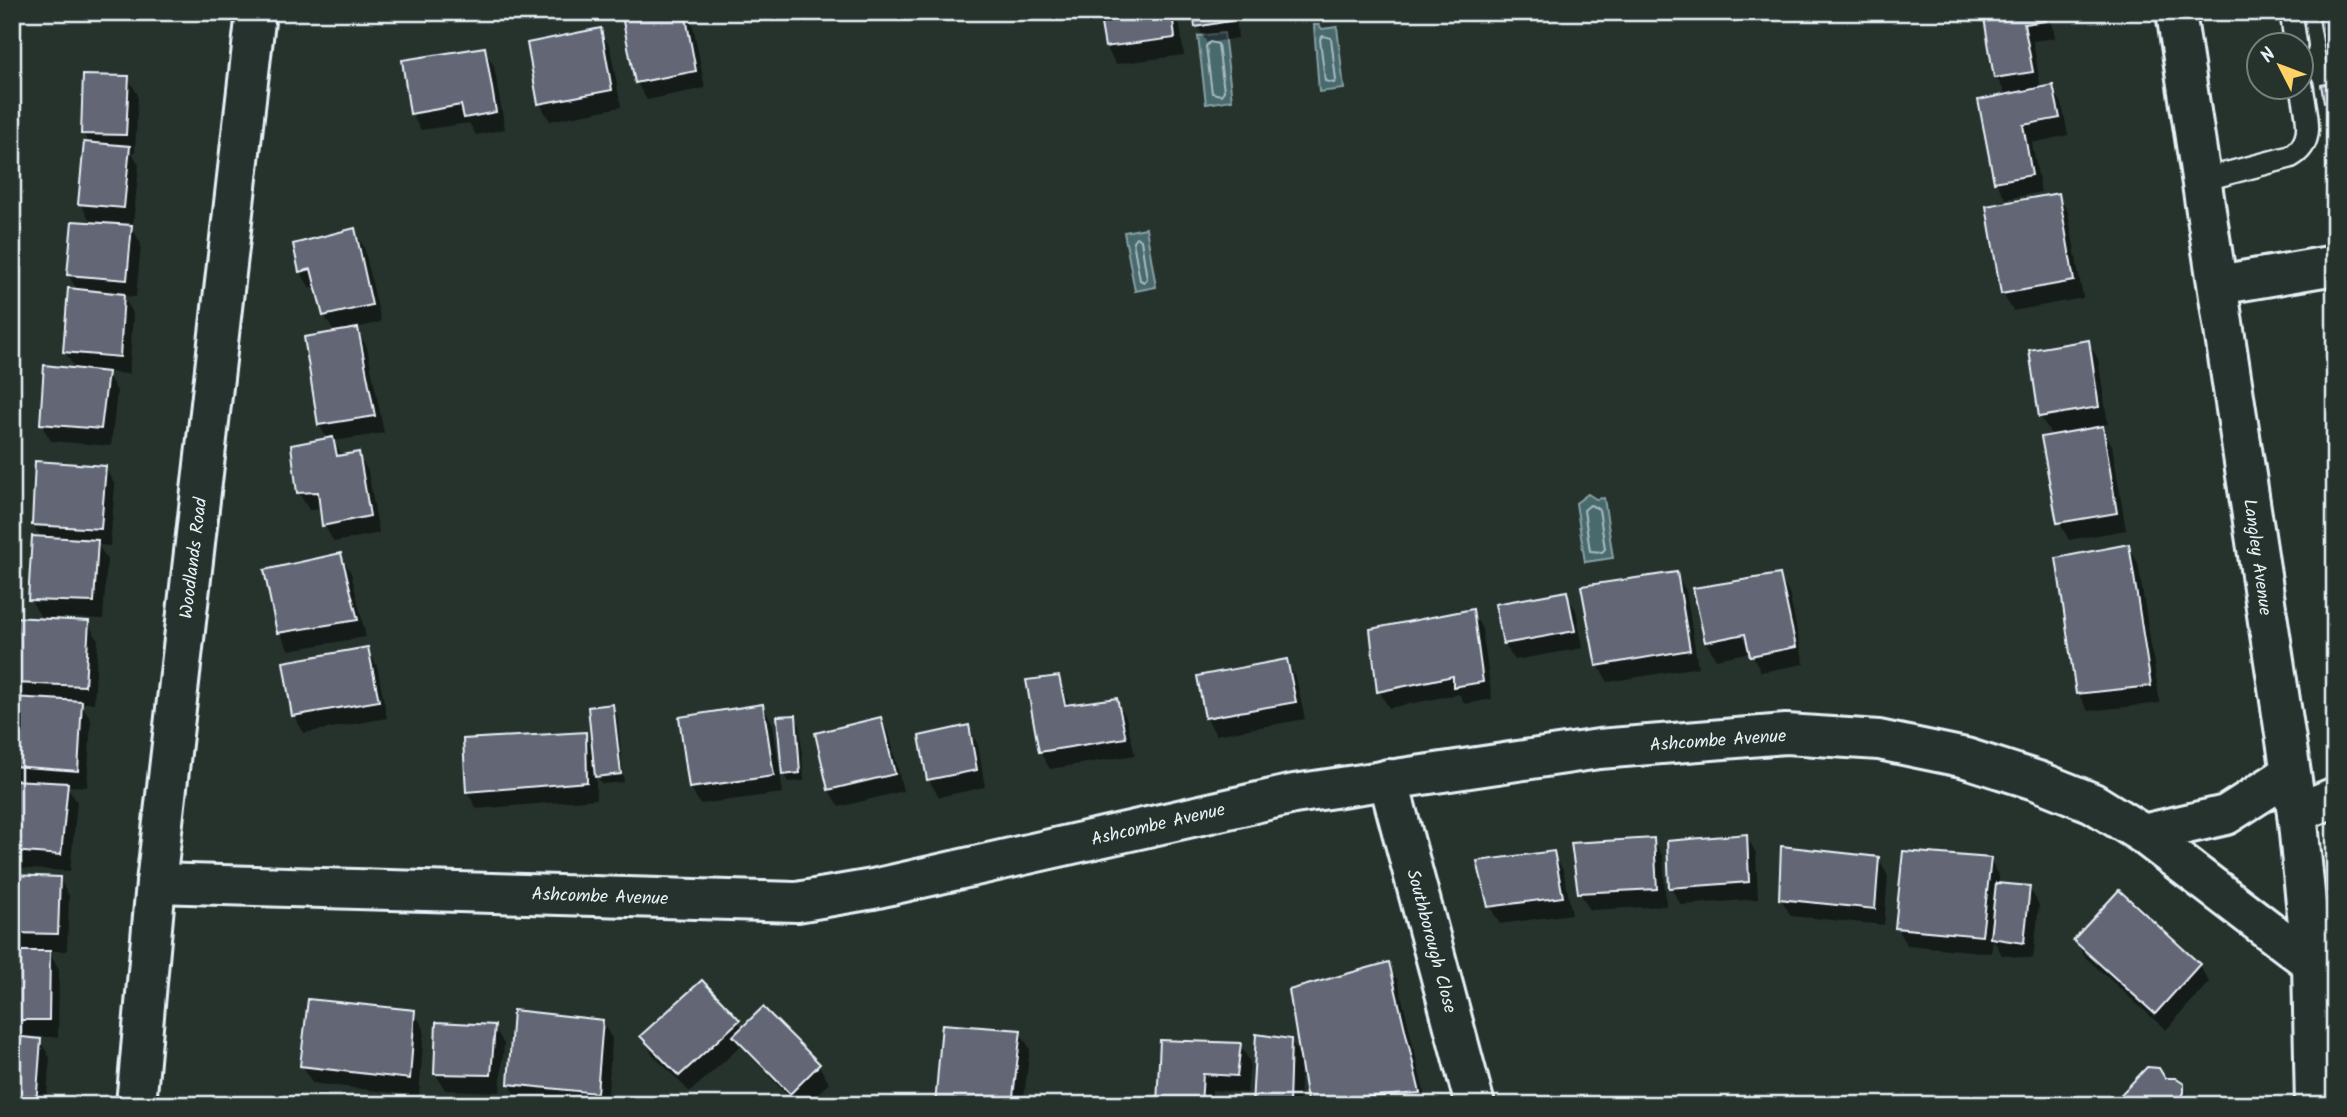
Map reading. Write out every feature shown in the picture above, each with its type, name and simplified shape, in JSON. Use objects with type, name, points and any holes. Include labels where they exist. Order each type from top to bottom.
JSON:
[{"type":"street","name":"Woodlands Road","points":[[136,1105],[156,883],[256,12]]},
{"type":"street","name":"Langley Avenue","points":[[2176,12],[2297,813],[2312,963],[2315,1105]]},
{"type":"street","points":[[2218,285],[2335,265]]},
{"type":"street","name":"Ashcombe Avenue","points":[[156,883],[797,902],[873,889],[1294,794],[1639,746],[1786,734],[1879,740],[1966,758],[2038,781],[2093,803],[2143,834],[2312,963]]},
{"type":"street","points":[[2143,834],[2225,815],[2290,774]]},
{"type":"street","name":"Southborough Close","points":[[1388,779],[1475,1105]]},
{"type":"street","points":[[2297,813],[2335,797]]},
{"type":"lane","points":[[2291,12],[2294,32]]},
{"type":"lane","points":[[2202,180],[2290,157],[2300,151],[2309,136],[2304,102]]},
{"type":"water","points":[[1314,25],[1319,25],[1322,29],[1337,27],[1344,89],[1319,92]]},
{"type":"water","points":[[1224,33],[1232,100],[1206,104],[1198,36]]},
{"type":"water","points":[[1146,228],[1156,287],[1135,291],[1124,232]]},
{"type":"water","points":[[1588,494],[1596,499],[1604,498],[1613,558],[1585,562],[1576,503]]},
{"type":"building","points":[[644,12],[685,12],[696,71],[635,83],[622,16]]},
{"type":"building","points":[[1099,12],[1172,12],[1175,38],[1105,47]]},
{"type":"building","points":[[1193,12],[1229,12],[1230,21],[1195,27]]},
{"type":"building","points":[[1983,12],[2045,12],[2046,21],[2024,24],[2033,72],[1994,78]]},
{"type":"building","points":[[2318,12],[2335,12],[2335,109],[2333,101],[2324,102],[2321,85],[2330,83]]},
{"type":"building","points":[[601,28],[612,90],[538,104],[527,43]]},
{"type":"building","points":[[485,47],[496,112],[464,118],[461,105],[410,114],[402,60]]},
{"type":"building","points":[[83,75],[129,76],[126,135],[81,134]]},
{"type":"building","points":[[2053,85],[2060,118],[2023,125],[2032,175],[1994,182],[1978,100]]},
{"type":"building","points":[[84,142],[130,146],[124,208],[78,204]]},
{"type":"building","points":[[2059,193],[2074,281],[2001,294],[1986,206]]},
{"type":"building","points":[[72,221],[132,225],[127,280],[67,275]]},
{"type":"building","points":[[355,228],[372,305],[323,316],[311,269],[299,272],[293,244]]},
{"type":"building","points":[[68,288],[124,294],[120,357],[63,352]]},
{"type":"building","points":[[358,328],[375,416],[318,425],[304,337]]},
{"type":"building","points":[[2089,340],[2099,407],[2039,417],[2029,350]]},
{"type":"building","points":[[44,365],[108,372],[101,429],[40,424]]},
{"type":"building","points":[[2103,426],[2117,513],[2057,523],[2041,437]]},
{"type":"building","points":[[333,437],[337,456],[359,452],[370,516],[322,526],[318,492],[297,493],[291,445]]},
{"type":"building","points":[[35,461],[106,466],[101,529],[32,525]]},
{"type":"building","points":[[32,536],[98,540],[94,602],[28,600]]},
{"type":"building","points":[[2129,544],[2151,686],[2076,694],[2056,558]]},
{"type":"building","points":[[341,553],[358,620],[277,633],[264,570]]},
{"type":"building","points":[[1677,572],[1690,650],[1596,666],[1581,586]]},
{"type":"building","points":[[1780,574],[1796,647],[1750,656],[1745,634],[1705,642],[1693,588]]},
{"type":"building","points":[[1567,591],[1575,631],[1503,644],[1495,604]]},
{"type":"building","points":[[1473,609],[1483,682],[1453,687],[1453,676],[1377,692],[1370,629]]},
{"type":"building","points":[[12,617],[89,621],[85,686],[13,683],[16,657],[12,656]]},
{"type":"building","points":[[368,647],[379,701],[292,716],[283,662]]},
{"type":"building","points":[[1287,659],[1296,702],[1205,718],[1197,676]]},
{"type":"building","points":[[1059,676],[1065,705],[1117,698],[1126,738],[1039,752],[1026,680]]},
{"type":"building","points":[[12,697],[82,701],[78,771],[12,766]]},
{"type":"building","points":[[613,704],[621,774],[595,777],[588,707]]},
{"type":"building","points":[[763,704],[774,776],[689,788],[679,717]]},
{"type":"building","points":[[796,715],[800,773],[782,775],[777,716]]},
{"type":"building","points":[[881,717],[895,774],[828,790],[815,733]]},
{"type":"building","points":[[969,725],[977,770],[927,780],[919,736]]},
{"type":"building","points":[[586,732],[587,782],[466,792],[463,739]]},
{"type":"building","points":[[12,780],[68,783],[61,855],[12,851]]},
{"type":"building","points":[[1747,834],[1749,882],[1669,888],[1667,841]]},
{"type":"building","points":[[1654,838],[1657,889],[1578,893],[1571,843]]},
{"type":"building","points":[[1781,846],[1879,857],[1875,909],[1779,899]]},
{"type":"building","points":[[1554,851],[1563,897],[1488,907],[1477,861]]},
{"type":"building","points":[[1903,851],[1991,858],[1982,936],[1895,928]]},
{"type":"building","points":[[12,875],[60,877],[58,934],[12,933]]},
{"type":"building","points":[[1996,883],[2030,886],[2024,943],[1990,938]]},
{"type":"building","points":[[2119,890],[2200,964],[2155,1014],[2073,940]]},
{"type":"building","points":[[12,951],[50,951],[49,1020],[12,1020]]},
{"type":"building","points":[[1389,962],[1420,1093],[1307,1101],[1289,990]]},
{"type":"building","points":[[702,980],[740,1020],[679,1076],[640,1036]]},
{"type":"building","points":[[308,999],[415,1010],[410,1079],[300,1066]]},
{"type":"building","points":[[763,1007],[820,1064],[790,1094],[733,1036]]},
{"type":"building","points":[[513,1010],[603,1020],[597,1093],[508,1084]]},
{"type":"building","points":[[436,1022],[495,1025],[491,1075],[434,1074]]},
{"type":"building","points":[[942,1024],[1021,1030],[1012,1105],[935,1105]]},
{"type":"building","points":[[1256,1034],[1291,1039],[1289,1105],[1252,1105]]},
{"type":"building","points":[[12,1036],[41,1039],[36,1105],[12,1105]]},
{"type":"building","points":[[1160,1040],[1241,1043],[1237,1076],[1203,1074],[1201,1105],[1157,1105]]},
{"type":"building","points":[[2147,1067],[2159,1068],[2165,1078],[2175,1078],[2184,1084],[2184,1093],[2176,1101],[2181,1105],[2111,1105]]}]
